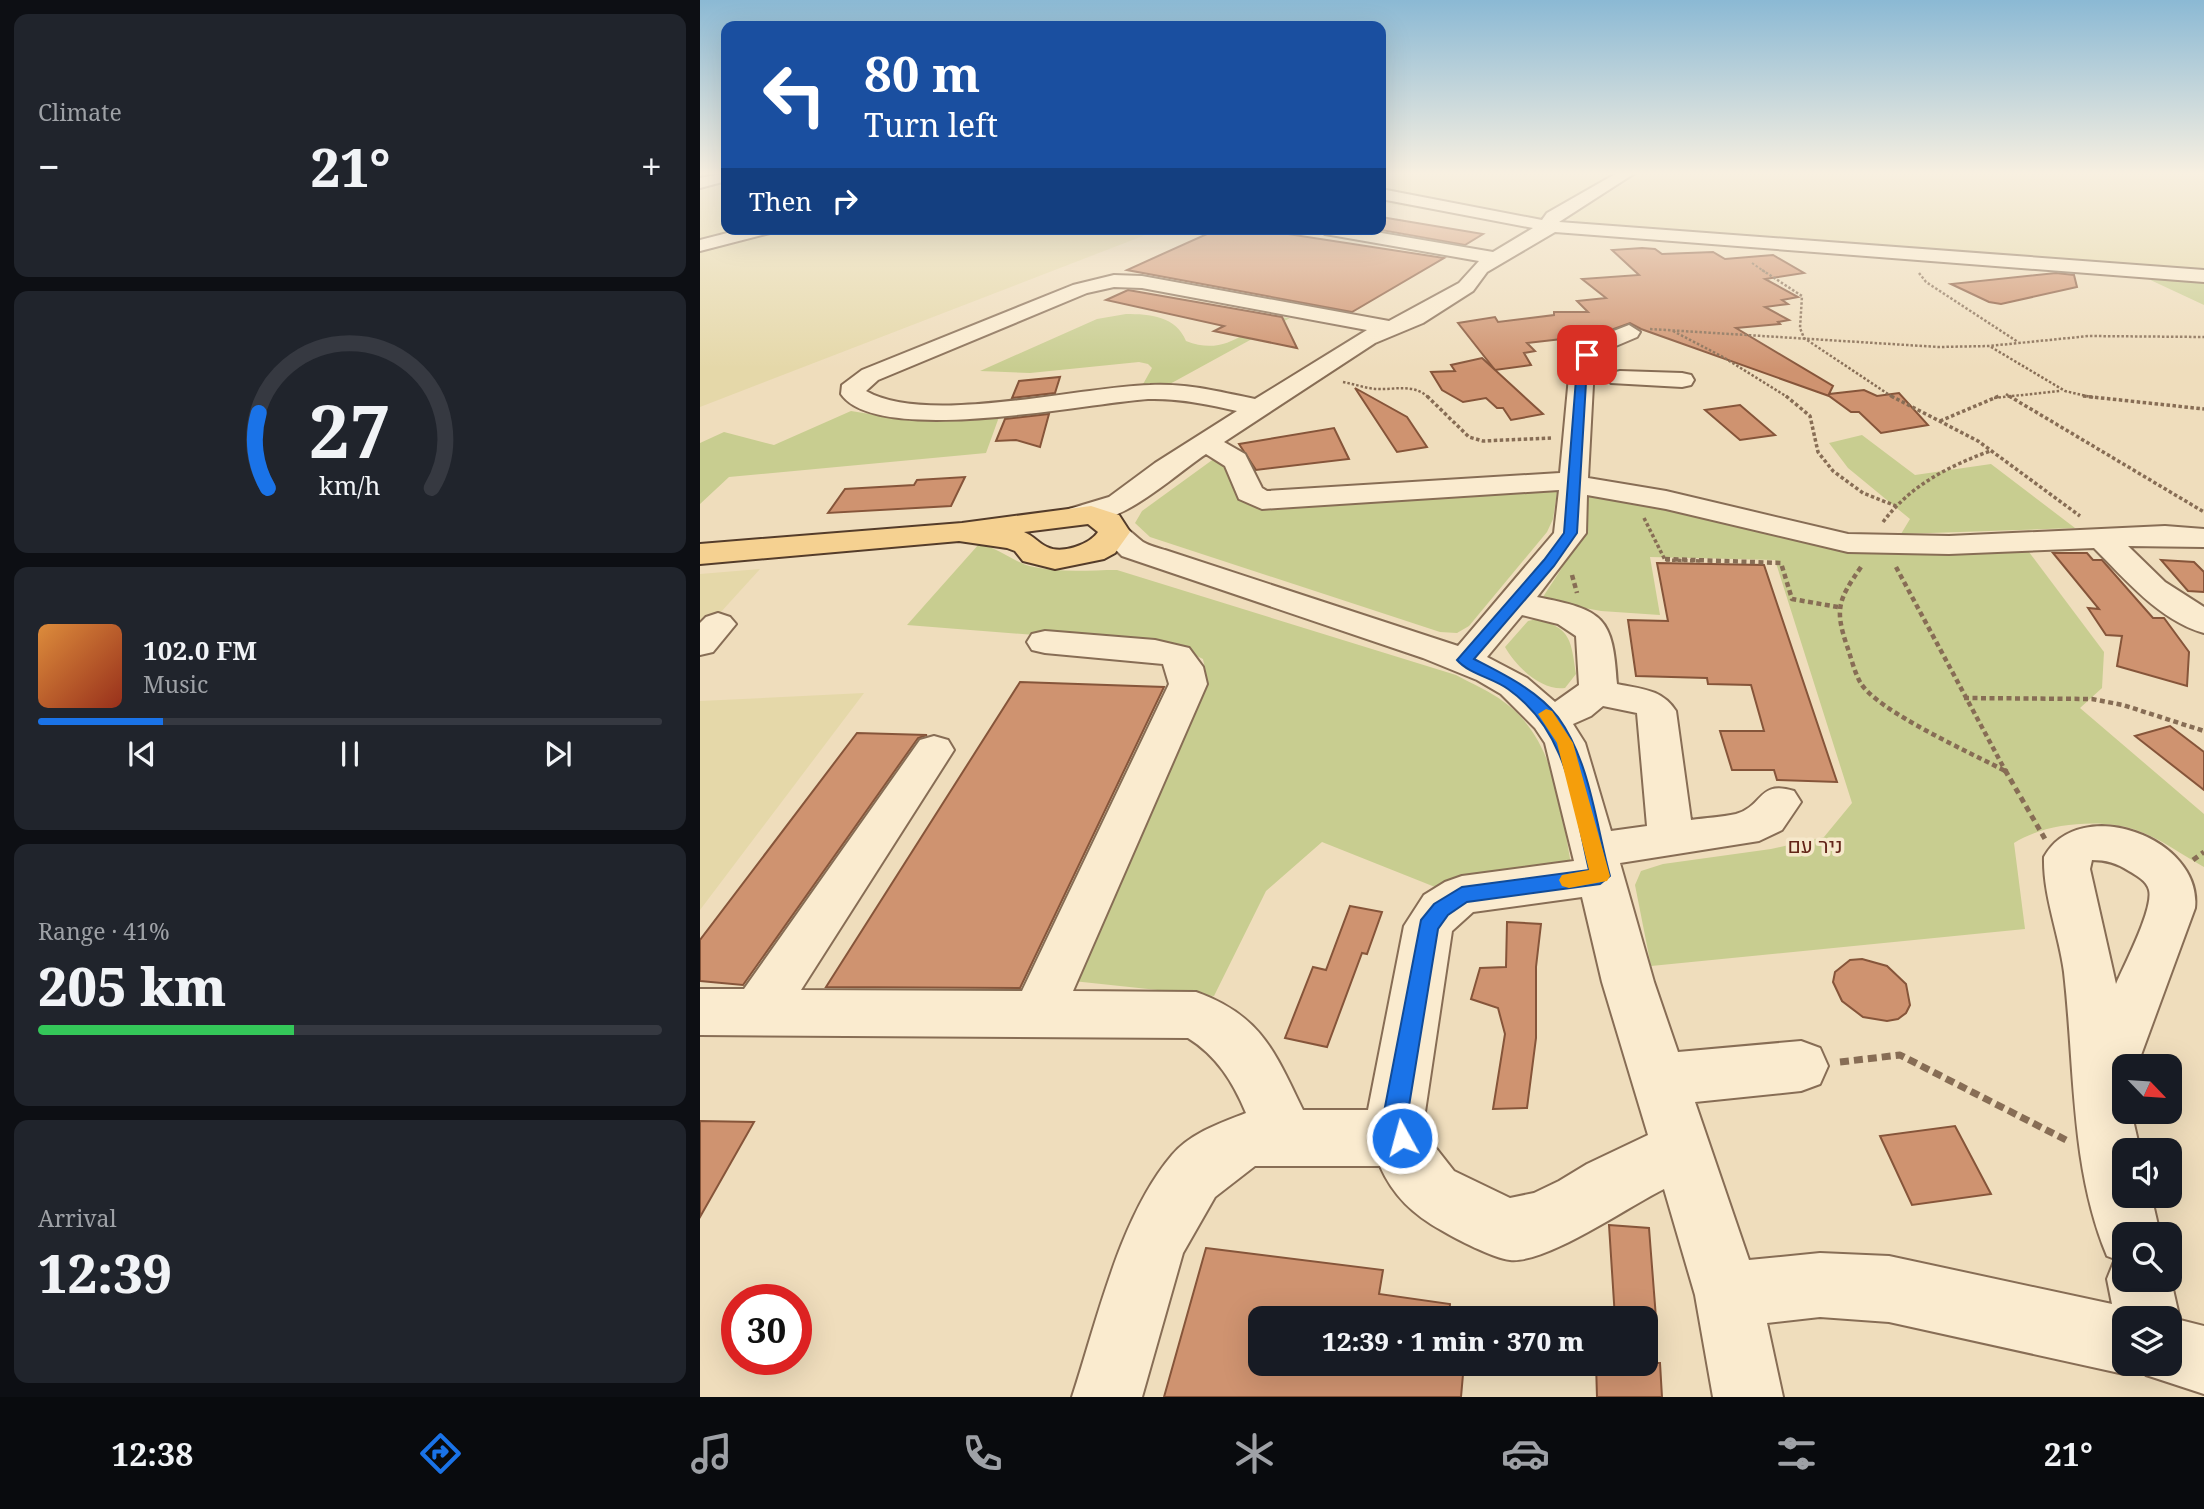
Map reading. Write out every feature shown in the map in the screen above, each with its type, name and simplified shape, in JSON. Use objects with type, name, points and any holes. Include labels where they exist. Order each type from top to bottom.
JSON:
[{"type":"main road","points":[[700,554],[964,532],[1066,517],[1100,517],[1113,529],[1104,546],[1080,556],[1043,558],[1028,550],[1026,544],[1030,534],[1066,517]]},
{"type":"main road","points":[[964,532],[996,535],[1026,544]]},
{"type":"street","points":[[700,246],[729,238]]},
{"type":"street","points":[[1379,238],[1496,258]]},
{"type":"street","points":[[1066,517],[1105,510],[1132,495],[1203,444],[1367,338],[1415,318],[1465,287],[1475,273],[1530,238]]},
{"type":"street","points":[[1694,238],[2204,276]]},
{"type":"street","points":[[1260,408],[1183,393],[1151,392],[977,411],[914,411],[859,402],[853,394],[854,385],[870,375],[1080,289],[1114,281],[1142,282],[1390,328]]},
{"type":"street","points":[[1465,660],[1570,533],[1581,375],[1587,355],[1596,346],[1682,380]]},
{"type":"street","points":[[1581,375],[1623,356]]},
{"type":"street","points":[[1203,444],[1227,452],[1238,460],[1249,493],[1262,500],[1536,480],[1574,482],[1631,492],[1823,539],[1880,545],[2203,529]]},
{"type":"street","points":[[1132,495],[1113,529],[1133,548],[1465,660],[1514,686],[1549,718],[1565,743],[1659,1080],[1728,1295],[1748,1397]]},
{"type":"street","points":[[2113,532],[2153,589],[2204,622]]},
{"type":"street","points":[[1080,556],[1129,555],[1158,558]]},
{"type":"street","points":[[1514,603],[1572,618],[1590,630],[1595,638],[1598,685],[1594,692],[1585,704],[1569,713],[1549,718]]},
{"type":"street","points":[[1037,1014],[1188,684],[1184,667],[1176,656],[1045,642]]},
{"type":"street","points":[[1594,692],[1649,704],[1656,710],[1671,839]]},
{"type":"street","points":[[757,1013],[934,750]]},
{"type":"street","points":[[1681,1149],[1608,1185],[1581,1203],[1538,1223],[1510,1229],[1472,1214],[1433,1192],[1406,1157],[1396,1112],[1428,926],[1441,909],[1462,895],[1597,863],[1671,839],[1743,829],[1766,819],[1779,802]]},
{"type":"street","points":[[2101,1088],[2171,908],[2173,891],[2168,878],[2142,856],[2105,843],[2077,846],[2067,857],[2089,971],[2101,1088],[2111,1159],[2126,1222]]},
{"type":"street","points":[[700,1012],[1196,1015],[1228,1034],[1257,1074],[1286,1138]]},
{"type":"street","points":[[1659,1080],[1801,1066]]},
{"type":"street","points":[[1107,1397],[1155,1240],[1194,1176],[1227,1149],[1254,1138],[1402,1138]]},
{"type":"street","points":[[1728,1295],[1820,1285],[1889,1289],[2112,1337]]},
{"type":"street","points":[[2182,1354],[2204,1360]]},
{"type":"path","points":[[1717,240],[1741,259],[1757,264],[1802,296],[1800,328],[1804,338],[1892,397],[1991,451],[2113,532]]},
{"type":"path","points":[[1914,254],[1917,269],[1926,282],[2018,342]]},
{"type":"path","points":[[1669,329],[1694,338],[1790,399],[1810,415],[1817,450],[1834,471],[1867,497],[1896,506]]},
{"type":"path","points":[[1623,356],[1669,329],[1939,347],[1989,346],[2120,335],[2204,337]]},
{"type":"path","points":[[1989,346],[2065,391],[2087,397],[2204,409]]},
{"type":"path","points":[[1311,375],[1375,389],[1409,387],[1423,392],[1469,437],[1482,441],[1577,437]]},
{"type":"path","points":[[1940,421],[2006,394],[2065,391]]},
{"type":"path","points":[[2006,394],[2203,529]]},
{"type":"path","points":[[1991,451],[1940,470],[1904,496],[1884,521],[1880,545],[1842,594],[1838,607],[1841,628],[1860,682],[1872,696],[2007,772]]},
{"type":"path","points":[[1631,492],[1665,560],[1781,563],[1792,599],[1838,607]]},
{"type":"path","points":[[1880,545],[2070,882]]},
{"type":"path","points":[[1578,566],[1572,576],[1590,630]]},
{"type":"path","points":[[1964,698],[2092,699],[2123,705],[2204,731]]},
{"type":"path","points":[[1801,1066],[1900,1055],[2039,1128],[2111,1159]]},
{"type":"shaded area","points":[[700,238],[1137,238],[700,407]]},
{"type":"shaded area","points":[[1778,238],[2204,238],[2204,271]]},
{"type":"shaded area","points":[[760,569],[700,635],[700,574]]},
{"type":"shaded area","points":[[864,693],[700,910],[700,701]]},
{"type":"green space","points":[[2144,277],[2204,281],[2204,305]]},
{"type":"green space","points":[[1126,314],[1169,321],[1182,333],[1186,341],[1203,346],[1231,341],[1277,318],[1290,318],[1168,385],[1142,386],[1152,368],[1139,362],[1030,373],[980,371],[1097,319]]},
{"type":"green space","points":[[851,411],[907,420],[999,417],[986,453],[729,477],[700,504],[700,443],[724,432],[774,445]]},
{"type":"green space","points":[[1862,435],[1915,475],[1991,464],[2075,528],[1901,534],[1910,519],[1848,468],[1829,443]]},
{"type":"green space","points":[[1215,458],[1223,459],[1240,495],[1259,505],[1558,486],[1553,519],[1547,532],[1469,626],[1457,633],[1440,632],[1150,537],[1135,523],[1142,511]]},
{"type":"green space","points":[[1582,489],[1797,538],[2026,548],[2104,652],[2102,688],[2080,708],[2204,814],[2204,867],[2145,833],[2122,826],[2074,824],[2057,827],[2026,836],[2014,843],[2025,929],[1651,966],[1635,885],[1641,871],[1663,864],[1771,849],[1824,837],[1852,803],[1775,560],[1650,557],[1660,615],[1601,611],[1541,600],[1580,540]]},
{"type":"green space","points":[[979,544],[1044,569],[1117,570],[1456,675],[1487,691],[1521,717],[1545,756],[1559,801],[1572,869],[1435,887],[1322,842],[1266,891],[1214,996],[1073,981],[1206,674],[1203,659],[1176,646],[907,625]]},
{"type":"green space","points":[[1537,619],[1557,627],[1571,645],[1576,674],[1565,688],[1547,686],[1530,676],[1505,647],[1528,621]]},
{"type":"building","points":[[1198,238],[1316,238],[1444,258],[1352,312],[1127,270]]},
{"type":"building","points":[[1427,238],[1476,238],[1465,245]]},
{"type":"building","points":[[1655,249],[1662,254],[1713,252],[1725,259],[1773,255],[1804,273],[1765,279],[1798,297],[1782,300],[1788,304],[1765,307],[1789,320],[1778,322],[1780,324],[1736,328],[1833,386],[1829,394],[1864,390],[1877,396],[1899,393],[1928,425],[1881,433],[1859,412],[1851,412],[1829,396],[1630,323],[1597,335],[1527,343],[1535,351],[1524,353],[1531,365],[1495,370],[1458,323],[1495,317],[1498,322],[1554,315],[1554,312],[1588,312],[1577,301],[1606,298],[1582,279],[1639,275],[1612,250]]},
{"type":"building","points":[[2056,273],[2074,275],[2077,287],[2001,304],[1989,302],[1951,284]]},
{"type":"building","points":[[1128,290],[1282,317],[1297,348],[1214,331],[1224,326],[1106,300]]},
{"type":"building","points":[[1482,358],[1543,414],[1511,420],[1503,408],[1497,408],[1486,398],[1463,402],[1442,390],[1431,372],[1455,371],[1451,365]]},
{"type":"building","points":[[1060,377],[1055,393],[1012,398],[1019,381]]},
{"type":"building","points":[[1355,388],[1407,417],[1427,447],[1397,452]]},
{"type":"building","points":[[1740,405],[1775,435],[1740,440],[1705,410]]},
{"type":"building","points":[[1049,414],[1040,447],[1016,440],[996,441],[1005,419]]},
{"type":"building","points":[[1334,428],[1349,459],[1256,470],[1239,444]]},
{"type":"building","points":[[965,477],[951,506],[828,513],[845,489],[914,485],[917,480]]},
{"type":"building","points":[[2053,553],[2087,553],[2093,560],[2102,560],[2153,618],[2164,618],[2189,652],[2187,686],[2117,666],[2122,636],[2106,635],[2088,608],[2099,609]]},
{"type":"building","points":[[2161,560],[2194,562],[2204,572],[2204,592],[2188,591]]},
{"type":"building","points":[[1657,563],[1764,565],[1837,782],[1777,780],[1774,770],[1732,770],[1720,731],[1764,731],[1751,685],[1708,684],[1707,678],[1636,676],[1628,620],[1668,621]]},
{"type":"building","points":[[1020,682],[1164,687],[1020,988],[826,987]]},
{"type":"building","points":[[2170,726],[2204,752],[2204,790],[2135,736]]},
{"type":"building","points":[[857,733],[927,735],[918,738],[743,985],[700,981],[700,940]]},
{"type":"building","points":[[1350,906],[1382,912],[1367,954],[1362,953],[1327,1047],[1285,1038],[1313,967],[1326,970]]},
{"type":"building","points":[[1507,922],[1541,924],[1536,967],[1536,1038],[1527,1108],[1493,1109],[1505,1034],[1498,1008],[1471,999],[1480,968],[1506,967]]},
{"type":"building","points":[[1862,959],[1887,966],[1906,984],[1910,1005],[1906,1013],[1898,1019],[1887,1021],[1863,1017],[1842,1001],[1833,982],[1835,972],[1850,960]]},
{"type":"building","points":[[700,1121],[754,1122],[700,1217]]},
{"type":"building","points":[[1955,1126],[1991,1194],[1912,1205],[1880,1136]]},
{"type":"building","points":[[1609,1225],[1649,1228],[1655,1306],[1614,1306]]},
{"type":"building","points":[[1206,1248],[1383,1270],[1379,1294],[1450,1304],[1248,1306],[1248,1376],[1463,1376],[1461,1397],[1164,1397]]},
{"type":"building","points":[[1660,1363],[1662,1397],[1597,1397],[1596,1376],[1658,1376]]},
{"type":"slow traffic","points":[[1546,714],[1565,743],[1600,876],[1569,880]]},
{"type":"district","name":"ניר עם","points":[[1815,845]]},
{"type":"route","points":[[1402,1138],[1396,1112],[1428,926],[1441,909],[1462,895],[1600,876],[1565,743],[1550,719],[1533,701],[1514,686],[1465,660],[1549,563],[1570,533],[1573,521],[1582,366],[1587,355]]}]
